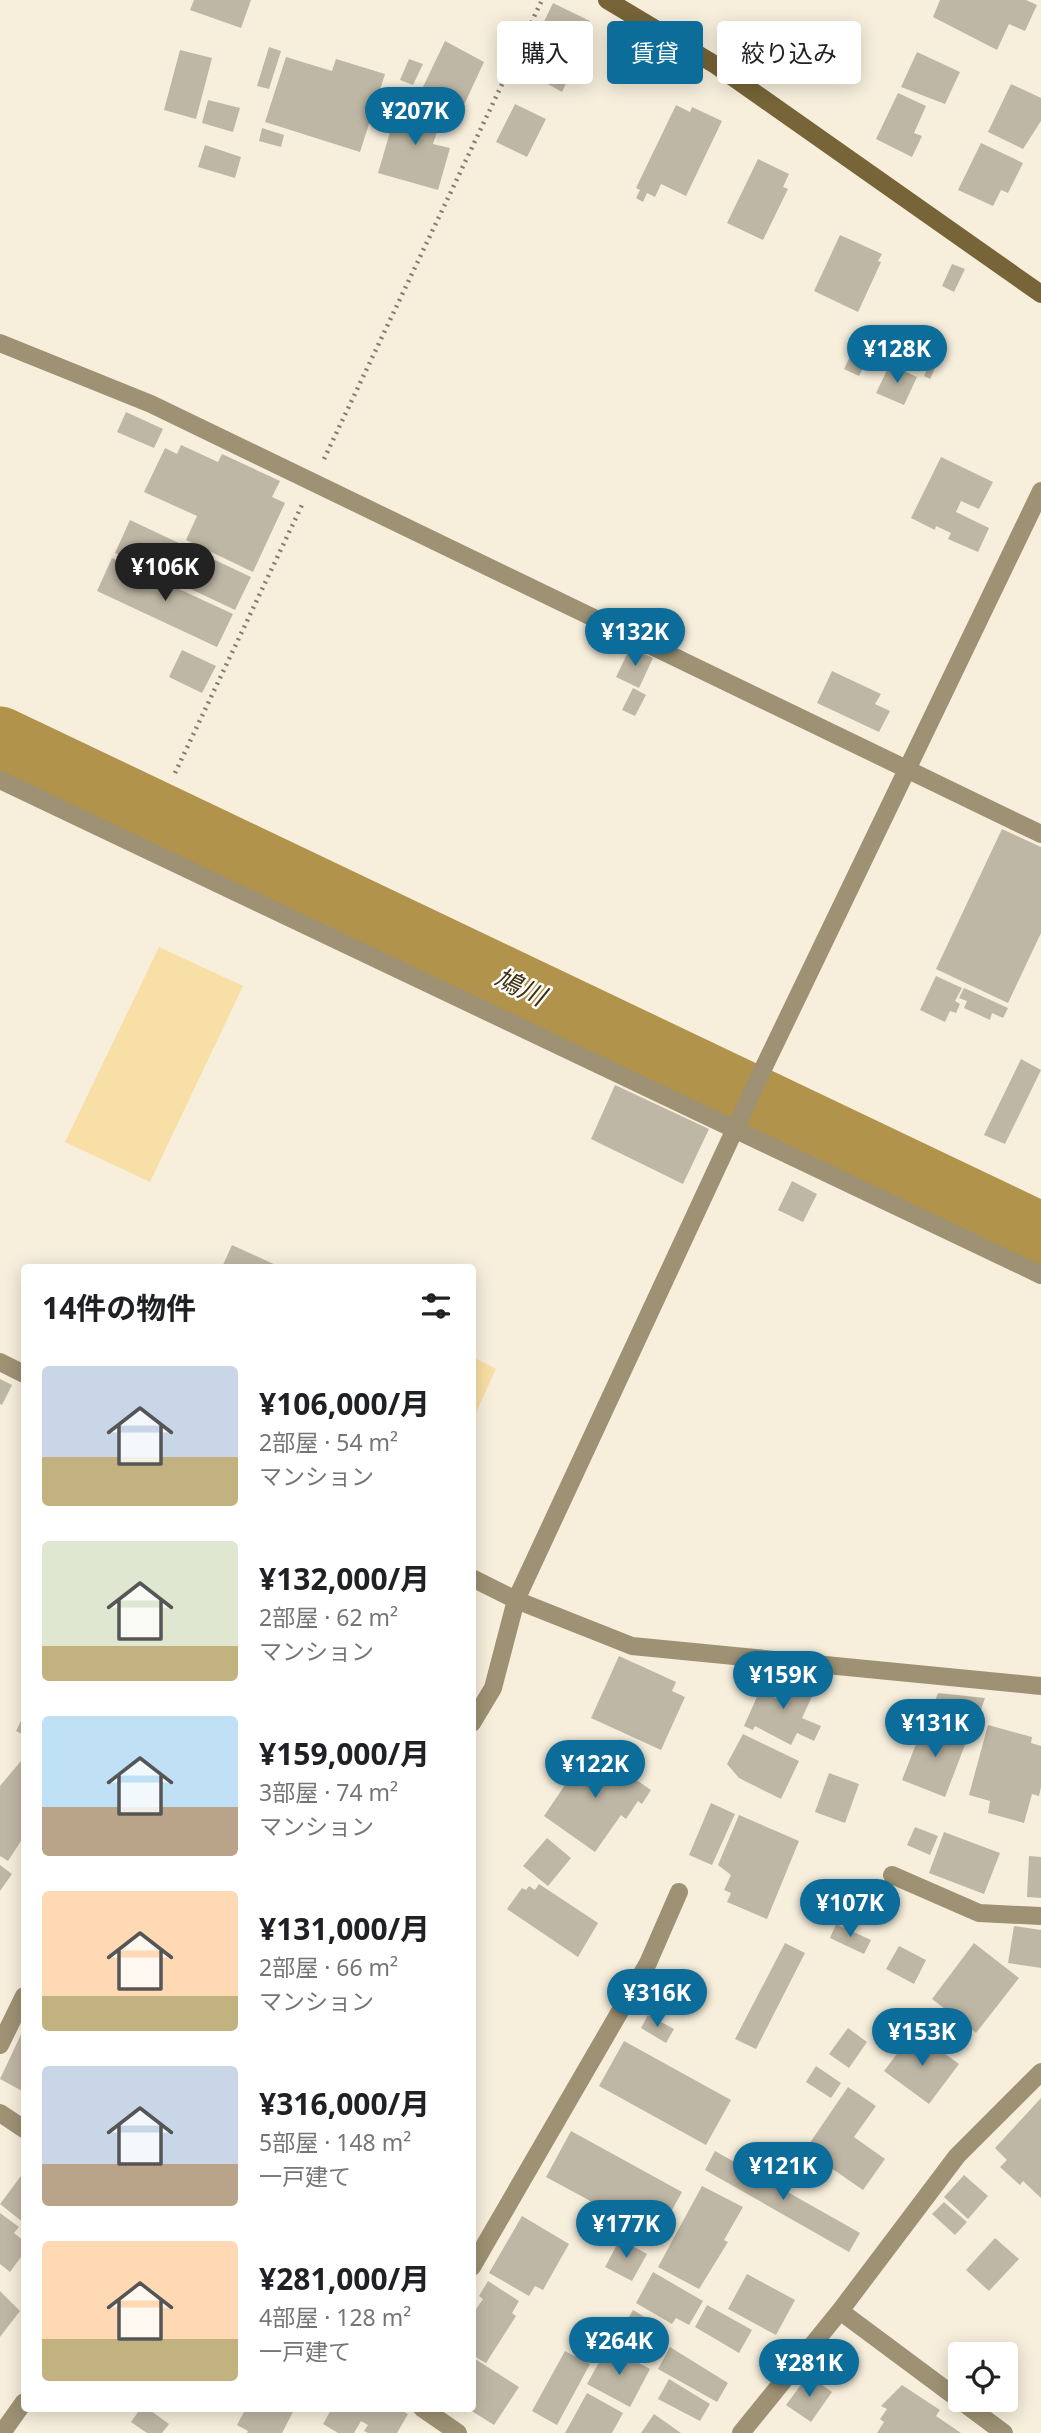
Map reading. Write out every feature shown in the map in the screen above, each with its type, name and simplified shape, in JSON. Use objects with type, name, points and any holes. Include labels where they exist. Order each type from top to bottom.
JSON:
[{"type":"street","points":[[607,0],[714,64],[1041,294]]},
{"type":"street","points":[[0,343],[151,404],[1041,834]]},
{"type":"street","points":[[476,1716],[493,1688],[516,1600],[762,1071],[1041,491]]},
{"type":"street","points":[[0,780],[739,1122],[1041,1275]]},
{"type":"street","points":[[0,1362],[21,1372]]},
{"type":"street","points":[[476,1580],[516,1600],[632,1646],[1041,1686]]},
{"type":"street","points":[[892,1875],[979,1913],[1041,1916]]},
{"type":"street","points":[[476,2260],[648,1962],[679,1892]]},
{"type":"street","points":[[0,2045],[21,2002]]},
{"type":"street","points":[[741,2433],[840,2311],[957,2156],[1041,2072]]},
{"type":"street","points":[[0,2113],[21,2127]]},
{"type":"street","points":[[840,2311],[1004,2433]]},
{"type":"street","points":[[2,2433],[21,2406]]},
{"type":"street","points":[[428,2412],[458,2433]]},
{"type":"path","points":[[175,773],[542,0]]},
{"type":"shaded area","points":[[159,947],[243,986],[150,1182],[65,1142]]},
{"type":"shaded area","points":[[476,1359],[496,1369],[476,1412]]},
{"type":"building","points":[[194,0],[251,0],[241,28],[190,10]]},
{"type":"building","points":[[940,0],[1026,0],[1037,5],[1025,31],[1009,24],[997,50],[933,17]]},
{"type":"building","points":[[553,3],[590,21],[544,21]]},
{"type":"building","points":[[445,41],[484,62],[464,105],[456,101],[455,104],[422,89]]},
{"type":"building","points":[[269,47],[281,51],[269,89],[257,86]]},
{"type":"building","points":[[180,50],[212,58],[196,119],[164,110]]},
{"type":"building","points":[[917,52],[960,72],[945,104],[901,87]]},
{"type":"building","points":[[286,57],[332,71],[336,59],[385,74],[360,152],[265,122]]},
{"type":"building","points":[[409,59],[423,64],[413,85],[400,80]]},
{"type":"building","points":[[548,84],[566,84],[562,92]]},
{"type":"building","points":[[1011,84],[1041,98],[1041,121],[1023,149],[988,132]]},
{"type":"building","points":[[898,93],[926,106],[914,133],[922,136],[912,157],[876,139]]},
{"type":"building","points":[[400,98],[425,105],[424,110],[442,116],[433,144],[450,148],[438,190],[378,173]]},
{"type":"building","points":[[208,100],[240,108],[233,132],[202,123]]},
{"type":"building","points":[[515,104],[546,119],[527,157],[496,142]]},
{"type":"building","points":[[676,105],[690,112],[692,107],[722,121],[686,196],[661,184],[655,197],[647,193],[643,202],[636,198],[640,190],[636,188]]},
{"type":"building","points":[[262,128],[284,135],[281,147],[259,141]]},
{"type":"building","points":[[981,143],[1023,163],[1008,193],[1001,190],[993,206],[958,190]]},
{"type":"building","points":[[205,145],[241,157],[235,178],[198,167]]},
{"type":"building","points":[[758,159],[789,174],[783,187],[788,189],[763,240],[727,223]]},
{"type":"building","points":[[840,235],[882,254],[878,261],[881,262],[858,312],[814,291]]},
{"type":"building","points":[[952,264],[965,269],[954,292],[942,286]]},
{"type":"building","points":[[857,342],[873,349],[859,376],[844,369]]},
{"type":"building","points":[[934,354],[940,357],[930,379],[924,376]]},
{"type":"building","points":[[890,364],[917,377],[904,405],[876,393]]},
{"type":"building","points":[[126,412],[163,429],[154,448],[117,432]]},
{"type":"building","points":[[181,445],[218,462],[222,454],[280,481],[272,497],[285,503],[253,572],[186,540],[197,516],[144,492],[165,448],[177,454]]},
{"type":"building","points":[[941,457],[993,482],[979,509],[961,501],[956,512],[989,528],[978,552],[948,539],[951,533],[936,526],[935,530],[911,518]]},
{"type":"building","points":[[130,520],[251,577],[235,610],[115,553]]},
{"type":"building","points":[[112,558],[233,614],[217,647],[97,591]]},
{"type":"building","points":[[630,648],[653,658],[639,688],[616,677]]},
{"type":"building","points":[[182,650],[216,666],[202,693],[169,677]]},
{"type":"building","points":[[832,671],[881,694],[875,704],[890,711],[879,732],[817,703]]},
{"type":"building","points":[[633,688],[646,695],[635,716],[622,710]]},
{"type":"building","points":[[1002,829],[1041,847],[1041,933],[1008,1003],[936,969]]},
{"type":"building","points":[[936,976],[962,988],[955,1001],[960,1004],[956,1013],[950,1011],[945,1022],[920,1010]]},
{"type":"building","points":[[964,988],[1008,1008],[1003,1018],[992,1013],[990,1020],[964,1008],[967,1001],[959,998]]},
{"type":"building","points":[[1021,1059],[1041,1070],[1005,1144],[984,1135]]},
{"type":"building","points":[[615,1085],[709,1129],[683,1184],[591,1139]]},
{"type":"building","points":[[792,1181],[817,1194],[803,1222],[778,1210]]},
{"type":"building","points":[[232,1245],[273,1264],[223,1264]]},
{"type":"building","points":[[0,1379],[12,1385],[2,1405],[0,1404]]},
{"type":"building","points":[[619,1656],[676,1682],[672,1691],[685,1697],[661,1750],[591,1718]]},
{"type":"building","points":[[768,1672],[782,1678],[773,1697],[780,1700],[789,1679],[815,1690],[802,1718],[821,1726],[814,1741],[797,1733],[791,1745],[755,1726],[753,1730],[744,1726]]},
{"type":"building","points":[[938,1693],[985,1698],[973,1733],[929,1718]]},
{"type":"building","points":[[21,1721],[21,1734],[16,1731]]},
{"type":"building","points":[[925,1721],[968,1737],[945,1797],[902,1780]]},
{"type":"building","points":[[988,1725],[1032,1737],[1031,1743],[1041,1746],[1041,1787],[1039,1796],[1032,1794],[1024,1823],[988,1813],[990,1801],[969,1795]]},
{"type":"building","points":[[743,1734],[799,1761],[781,1799],[739,1778],[727,1764]]},
{"type":"building","points":[[590,1748],[651,1790],[642,1804],[638,1801],[626,1819],[621,1815],[595,1852],[544,1816]]},
{"type":"building","points":[[21,1761],[21,1841],[8,1861],[0,1856],[0,1786]]},
{"type":"building","points":[[829,1773],[859,1784],[845,1823],[815,1812]]},
{"type":"building","points":[[711,1803],[735,1814],[712,1865],[689,1855]]},
{"type":"building","points":[[739,1815],[799,1841],[767,1919],[727,1902],[731,1893],[724,1890],[731,1875],[718,1865]]},
{"type":"building","points":[[915,1827],[938,1836],[930,1855],[907,1845]]},
{"type":"building","points":[[944,1832],[1000,1853],[984,1894],[929,1873]]},
{"type":"building","points":[[547,1838],[571,1858],[548,1886],[523,1866]]},
{"type":"building","points":[[1029,1856],[1041,1857],[1041,1898],[1027,1897]]},
{"type":"building","points":[[0,1865],[12,1874],[0,1891]]},
{"type":"building","points":[[539,1884],[598,1923],[578,1957],[507,1909],[522,1888],[526,1890],[529,1886],[535,1890]]},
{"type":"building","points":[[836,1924],[871,1940],[864,1954],[830,1938]]},
{"type":"building","points":[[1014,1926],[1041,1930],[1041,1968],[1008,1963]]},
{"type":"building","points":[[785,1943],[805,1953],[756,2049],[735,2039]]},
{"type":"building","points":[[974,1943],[1019,1978],[976,2033],[932,1999]]},
{"type":"building","points":[[899,1946],[926,1960],[914,1984],[886,1969]]},
{"type":"building","points":[[648,2015],[674,2029],[666,2043],[641,2028]]},
{"type":"building","points":[[848,2028],[867,2042],[849,2068],[829,2054]]},
{"type":"building","points":[[914,2031],[959,2064],[929,2104],[884,2071]]},
{"type":"building","points":[[21,2034],[21,2090],[0,2079]]},
{"type":"building","points":[[624,2041],[731,2100],[706,2145],[599,2086]]},
{"type":"building","points":[[816,2066],[841,2083],[831,2098],[806,2082]]},
{"type":"building","points":[[848,2087],[876,2106],[854,2137],[885,2159],[863,2190],[805,2150]]},
{"type":"building","points":[[1041,2098],[1041,2198],[1023,2181],[1020,2185],[1000,2167],[1007,2160],[995,2148]]},
{"type":"building","points":[[571,2131],[682,2192],[657,2237],[546,2177]]},
{"type":"building","points":[[715,2151],[860,2233],[849,2252],[705,2170]]},
{"type":"building","points":[[964,2175],[988,2196],[968,2219],[944,2197]]},
{"type":"building","points":[[21,2176],[21,2221],[0,2204]]},
{"type":"building","points":[[702,2186],[743,2207],[724,2240],[728,2242],[699,2289],[658,2267]]},
{"type":"building","points":[[944,2202],[967,2222],[955,2235],[932,2214]]},
{"type":"building","points":[[0,2213],[19,2227],[14,2233],[21,2239],[21,2257],[10,2272],[0,2264]]},
{"type":"building","points":[[522,2216],[569,2244],[543,2290],[535,2286],[529,2296],[489,2273]]},
{"type":"building","points":[[995,2238],[1019,2259],[989,2291],[966,2270]]},
{"type":"building","points":[[620,2239],[647,2254],[632,2281],[605,2267]]},
{"type":"building","points":[[653,2272],[703,2301],[689,2325],[676,2318],[672,2324],[636,2303]]},
{"type":"building","points":[[747,2274],[795,2300],[776,2335],[728,2309]]},
{"type":"building","points":[[488,2281],[519,2301],[512,2313],[516,2316],[486,2363],[476,2357],[476,2309],[483,2299],[479,2296]]},
{"type":"building","points":[[0,2291],[20,2311],[0,2337]]},
{"type":"building","points":[[707,2305],[752,2330],[739,2353],[695,2327]]},
{"type":"building","points":[[633,2310],[665,2329],[648,2357],[615,2341]]},
{"type":"building","points":[[608,2346],[650,2369],[630,2407],[587,2384]]},
{"type":"building","points":[[670,2347],[728,2383],[717,2402],[658,2369]]},
{"type":"building","points":[[565,2351],[590,2364],[557,2425],[532,2411]]},
{"type":"building","points":[[476,2360],[519,2387],[494,2425],[473,2412],[476,2412]]},
{"type":"building","points":[[808,2375],[832,2392],[811,2422],[786,2405]]},
{"type":"building","points":[[669,2379],[710,2404],[700,2421],[658,2399]]},
{"type":"building","points":[[902,2385],[940,2410],[936,2416],[961,2433],[877,2433],[884,2422],[880,2419],[887,2409],[881,2406]]},
{"type":"building","points":[[587,2393],[623,2413],[612,2433],[565,2433]]},
{"type":"building","points":[[138,2412],[152,2412],[169,2424],[162,2433],[147,2433],[131,2422]]},
{"type":"building","points":[[244,2412],[293,2412],[282,2433],[247,2433],[248,2431],[237,2425]]},
{"type":"building","points":[[330,2412],[408,2414],[397,2433],[368,2433],[364,2431],[368,2425],[361,2421],[354,2433],[338,2433],[323,2424]]},
{"type":"building","points":[[654,2414],[681,2433],[641,2433]]},
{"type":"waterway","name":"鳩川","points":[[0,739],[1041,1235]]}]
